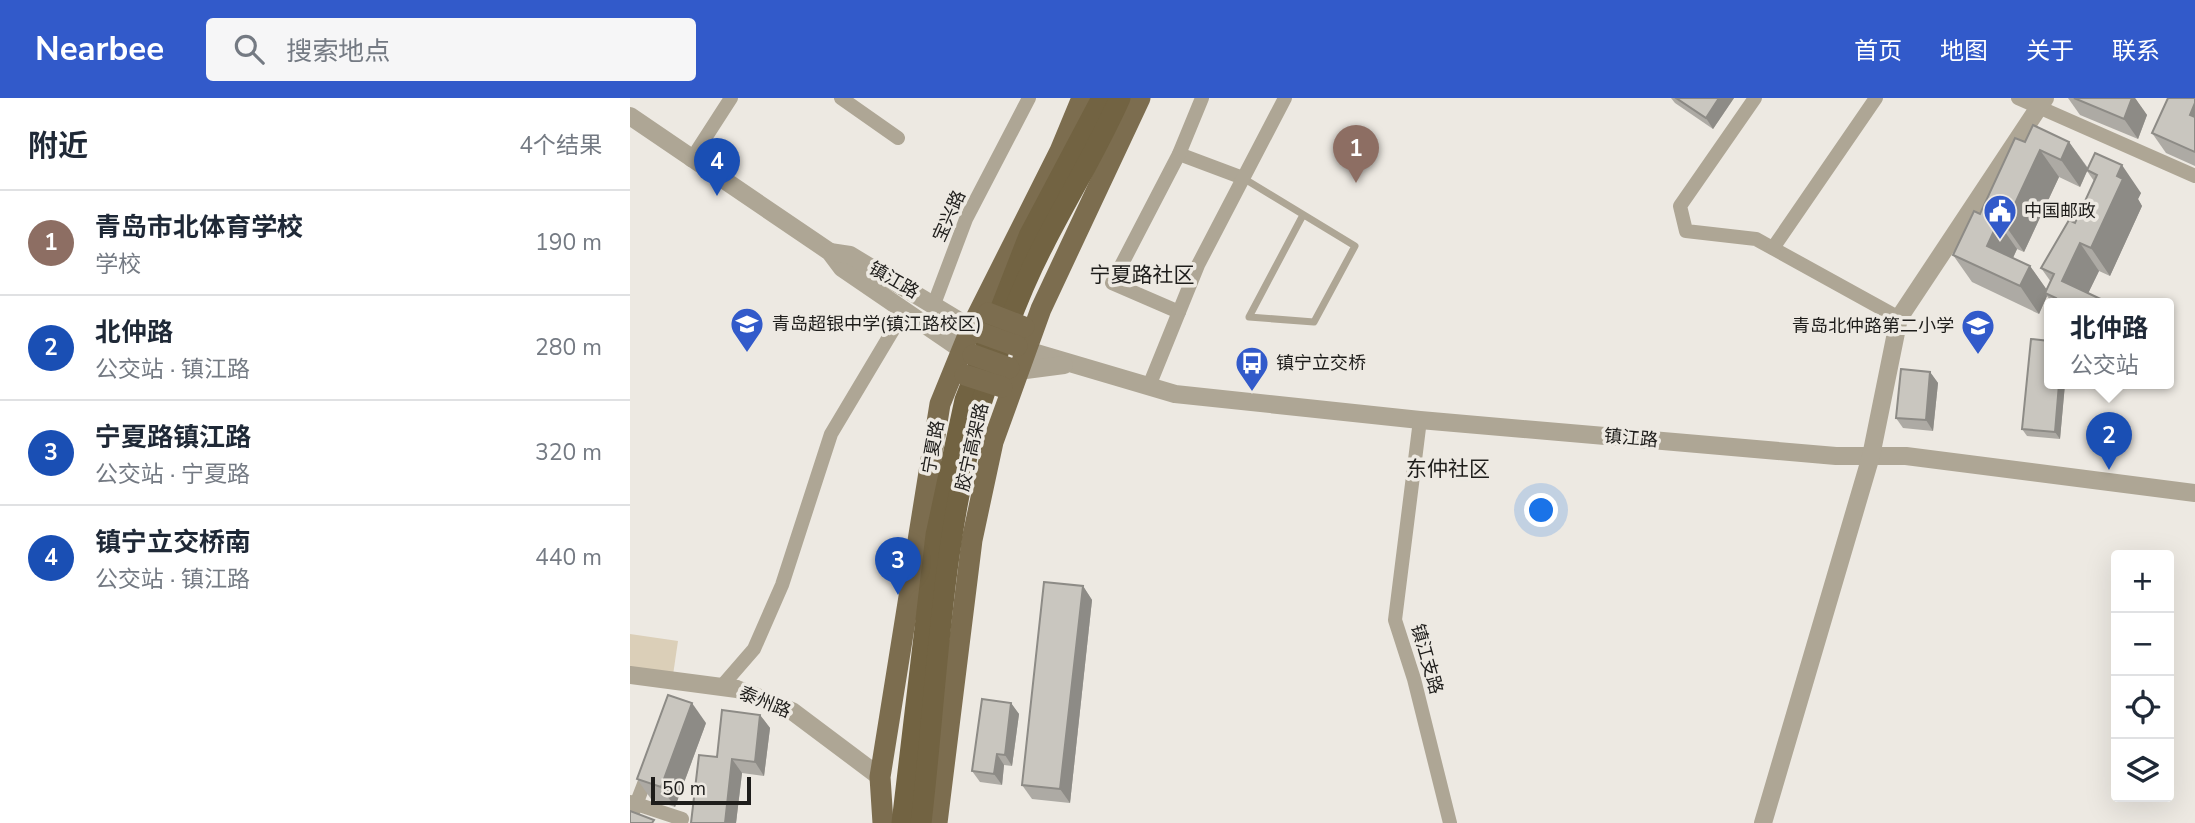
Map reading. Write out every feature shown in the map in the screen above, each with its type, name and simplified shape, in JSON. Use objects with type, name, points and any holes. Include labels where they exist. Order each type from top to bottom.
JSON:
[{"type":"highway","name":"胶宁高架路","points":[[902,823],[936,535],[965,400],[1029,236],[1102,98]]},
{"type":"highway","name":"胶宁高架路","points":[[921,823],[952,540],[980,408],[1010,322],[1043,245],[1079,181],[1120,98]]},
{"type":"main road","name":"宁夏路","points":[[883,823],[880,777],[940,404],[962,366],[1082,98]]},
{"type":"main road","points":[[937,823],[972,540],[1009,382],[1025,336],[1140,98]]},
{"type":"main road","name":"镇江路","points":[[981,319],[1025,336]]},
{"type":"main road","points":[[962,366],[1009,382]]},
{"type":"street","points":[[691,160],[731,98]]},
{"type":"street","points":[[841,98],[898,138]]},
{"type":"street","name":"宝兴路","points":[[934,304],[966,219],[1029,98]]},
{"type":"street","points":[[1179,313],[1112,283],[1179,154],[1202,98]]},
{"type":"street","points":[[1149,386],[1198,265],[1285,98]]},
{"type":"street","points":[[1755,98],[1680,206],[1686,231],[1756,239],[1899,318]]},
{"type":"street","points":[[1773,248],[1876,98]]},
{"type":"street","points":[[2018,98],[2042,102],[2195,176]]},
{"type":"street","points":[[1763,823],[1871,456],[1899,318],[2042,102]]},
{"type":"street","name":"镇江路","points":[[630,117],[830,252],[842,268],[905,310],[962,366]]},
{"type":"street","points":[[1179,154],[1243,178]]},
{"type":"street","name":"镇江路","points":[[830,252],[850,255],[934,304],[981,319]]},
{"type":"street","points":[[934,304],[962,366]]},
{"type":"street","points":[[721,687],[754,649],[782,584],[831,434],[905,310]]},
{"type":"street","name":"镇江路","points":[[1025,336],[1071,364],[1175,394],[1420,421],[1822,455],[1906,456],[2195,492]]},
{"type":"street","name":"镇江路","points":[[1009,382],[1071,364]]},
{"type":"street","name":"镇江支路","points":[[1420,421],[1395,620],[1414,679],[1450,823]]},
{"type":"street","name":"泰州路","points":[[630,675],[681,688],[737,689],[792,711],[880,777]]},
{"type":"street","points":[[630,820],[633,803],[655,755]]},
{"type":"street","points":[[633,803],[682,819]]},
{"type":"lane","points":[[1243,178],[1355,246],[1314,322],[1249,317],[1303,215]]},
{"type":"shaded area","points":[[630,634],[678,641],[673,675],[630,670]]},
{"type":"building","points":[[1676,98],[1719,98],[1706,118]]},
{"type":"building","points":[[2074,98],[2132,98],[2124,119]]},
{"type":"building","points":[[2168,98],[2195,98],[2190,115],[2195,117],[2195,152],[2152,133]]},
{"type":"building","points":[[2033,125],[2069,142],[2061,160],[2040,150],[2005,225],[1998,222],[1987,246],[2030,266],[2020,286],[1953,255],[1974,211],[1980,214],[2015,138],[2025,142]]},
{"type":"building","points":[[2095,153],[2122,165],[2117,176],[2123,179],[2091,248],[2080,243],[2062,281],[2098,298],[2056,298],[2045,293],[2054,274],[2041,268],[2069,220],[2075,223],[2097,175],[2087,170]]},
{"type":"building","points":[[2031,339],[2044,340],[2044,389],[2059,389],[2055,432],[2022,429]]},
{"type":"building","points":[[1901,369],[1930,372],[1926,420],[1896,418]]},
{"type":"building","points":[[1044,582],[1083,586],[1060,789],[1022,785]]},
{"type":"building","points":[[668,695],[692,703],[661,787],[637,779]]},
{"type":"building","points":[[982,699],[1011,703],[1005,755],[997,754],[994,774],[972,771]]},
{"type":"building","points":[[722,710],[760,715],[755,762],[732,759],[725,823],[691,823],[699,755],[717,757]]},
{"type":"building","points":[[630,811],[654,820],[652,823],[630,823]]},
{"type":"place","name":"青岛市北体育学校","points":[[1356,183]]},
{"type":"place","name":"镇宁立交桥南","points":[[717,196]]},
{"type":"place","name":"中国邮政","points":[[2000,241]]},
{"type":"place","name":"青岛超银中学(镇江路校区)","points":[[747,354]]},
{"type":"place","name":"青岛北仲路第二小学","points":[[1978,356]]},
{"type":"place","name":"镇宁立交桥","points":[[1252,393]]},
{"type":"place","name":"北仲路","points":[[2109,470]]},
{"type":"place","name":"宁夏路镇江路","points":[[898,595]]},
{"type":"district","name":"宁夏路社区","points":[[1142,275]]},
{"type":"district","name":"东仲社区","points":[[1448,469]]}]
